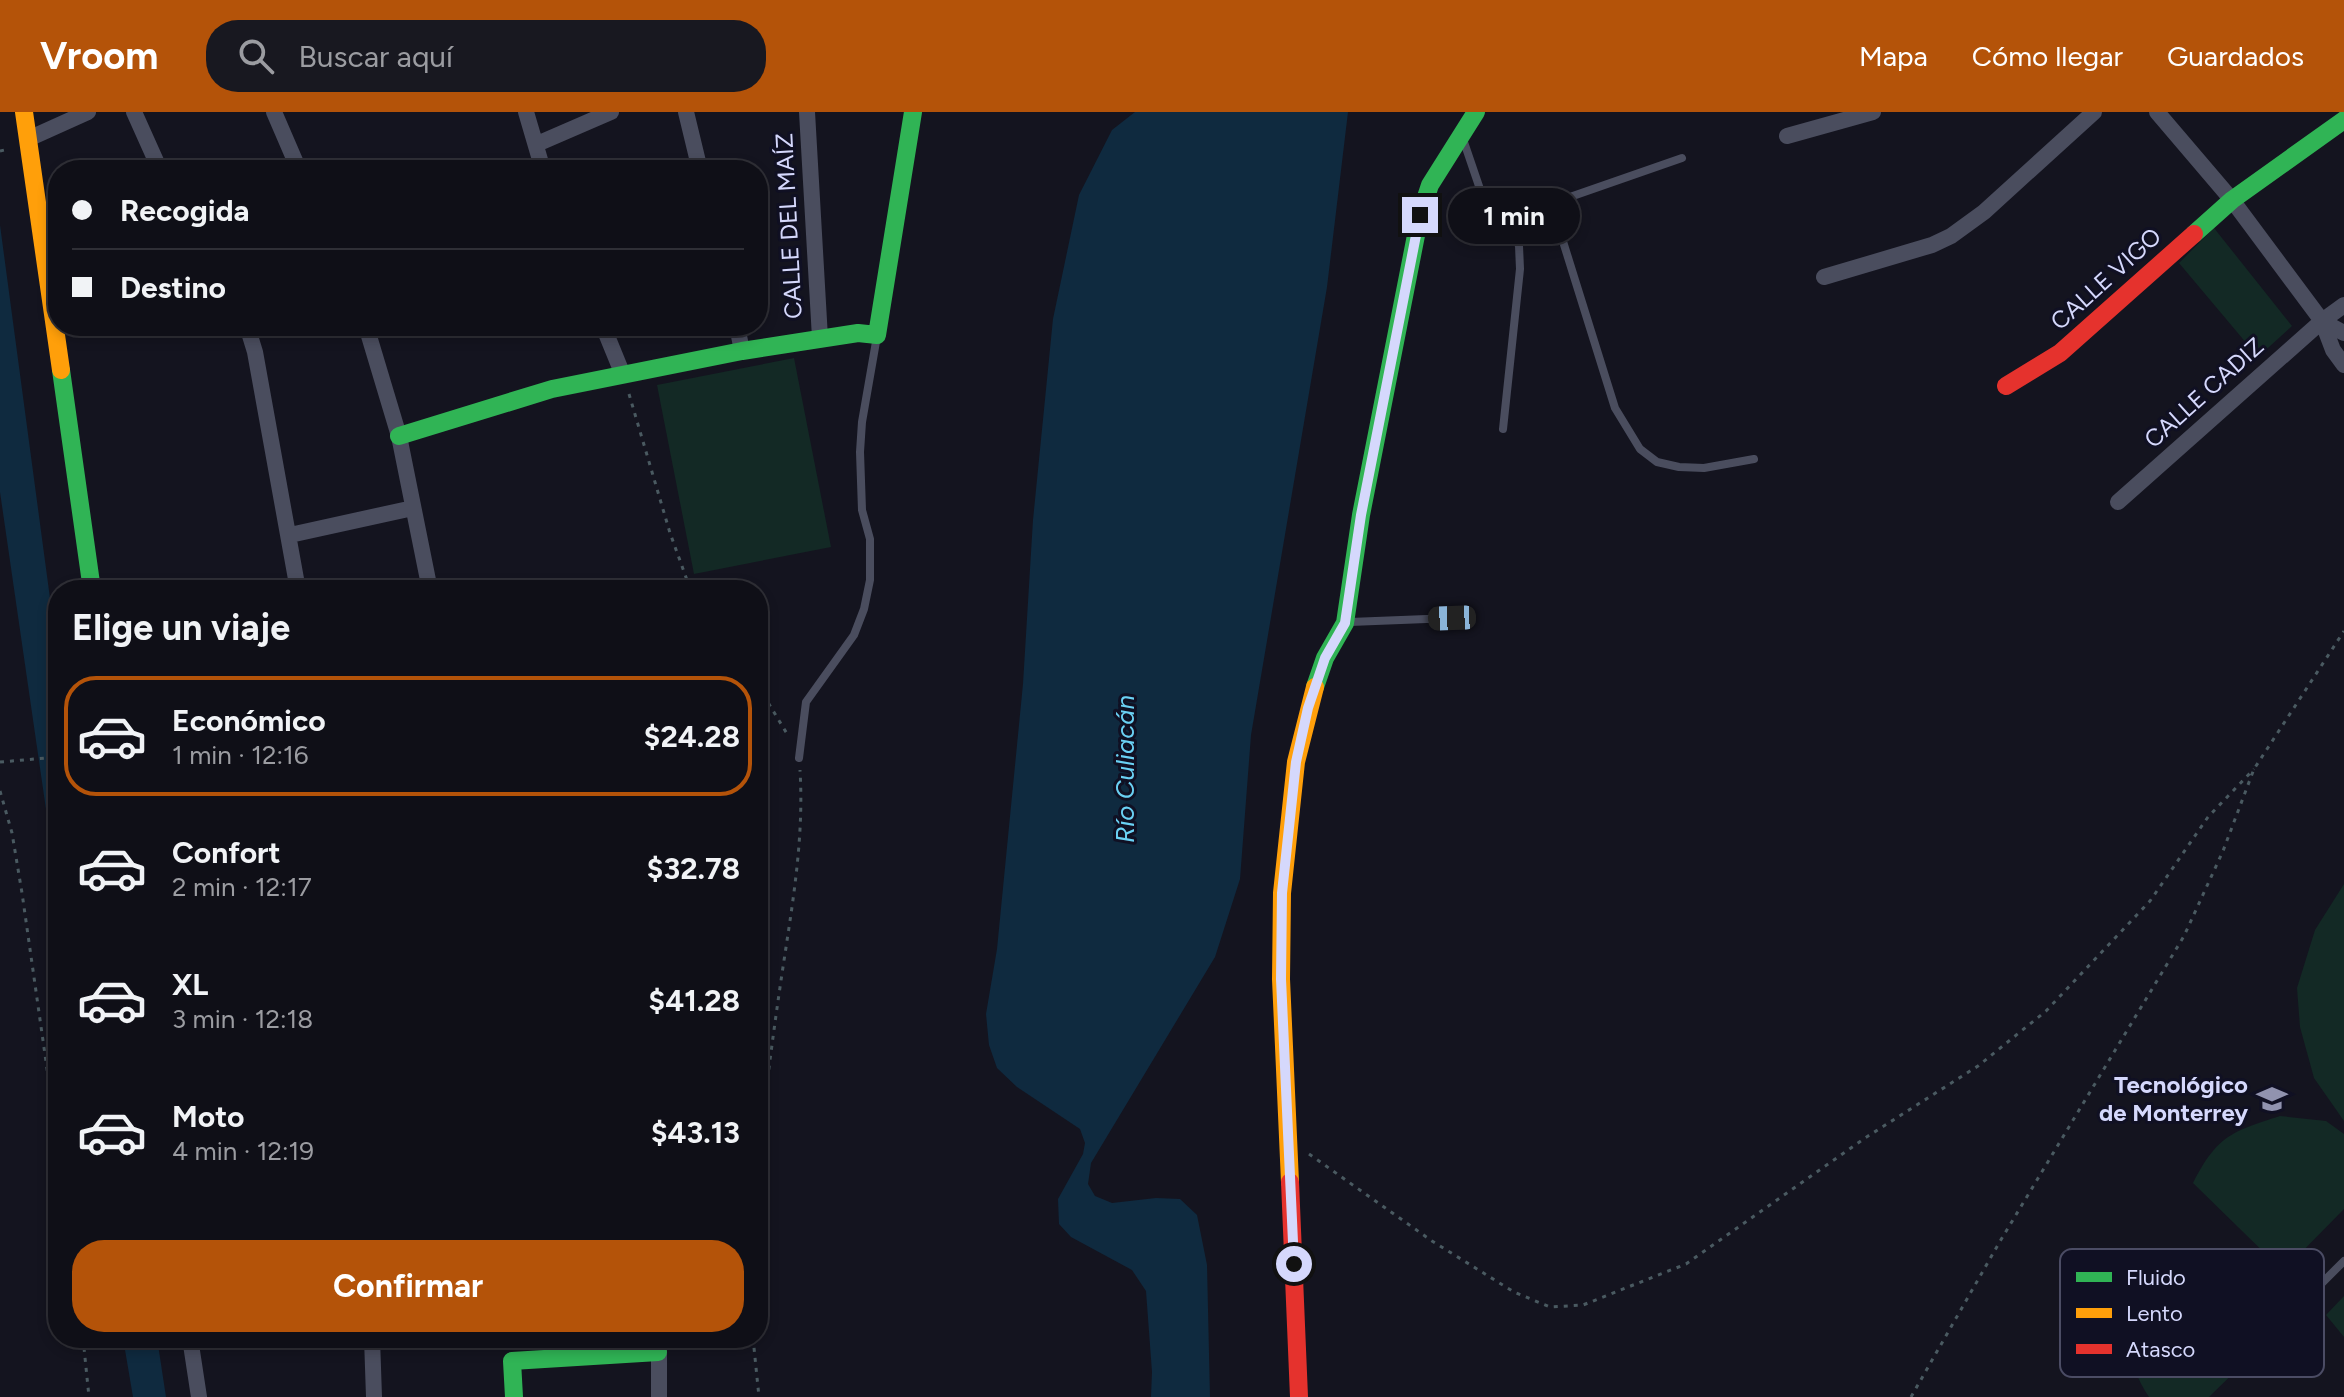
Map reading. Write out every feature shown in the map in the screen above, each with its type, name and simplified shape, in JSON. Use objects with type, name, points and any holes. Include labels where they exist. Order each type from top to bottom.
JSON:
[{"type":"street","points":[[24,112],[48,280]]},
{"type":"street","points":[[28,139],[88,112]]},
{"type":"street","points":[[134,112],[156,160]]},
{"type":"street","points":[[274,112],[295,160]]},
{"type":"street","points":[[526,112],[541,160]]},
{"type":"street","points":[[537,144],[611,112]]},
{"type":"street","points":[[686,112],[698,160]]},
{"type":"street","name":"CALLE DEL MAÍZ","points":[[807,112],[820,338]]},
{"type":"street","points":[[399,436],[552,389],[820,338],[858,333],[877,335],[913,112]]},
{"type":"street","points":[[1299,1397],[1281,979],[1282,893],[1296,762],[1308,708],[1325,658],[1345,623],[1361,515],[1420,215],[1430,185],[1476,112]]},
{"type":"street","points":[[1787,136],[1873,112]]},
{"type":"street","points":[[1824,277],[1932,245],[1951,236],[1984,212],[2094,112]]},
{"type":"street","points":[[2157,112],[2232,200],[2322,321],[2333,350],[2344,365]]},
{"type":"street","name":"CALLE VIGO","points":[[2006,386],[2060,353],[2232,200],[2344,120]]},
{"type":"street","name":"CALLE CADIZ","points":[[2118,502],[2344,305]]},
{"type":"street","points":[[2322,321],[2344,333]]},
{"type":"street","points":[[56,336],[91,580]]},
{"type":"street","points":[[250,336],[297,580]]},
{"type":"street","points":[[369,336],[399,436],[428,580]]},
{"type":"street","points":[[607,336],[623,375]]},
{"type":"street","points":[[739,336],[742,351]]},
{"type":"street","points":[[290,535],[413,508]]},
{"type":"street","points":[[192,1348],[199,1397]]},
{"type":"street","points":[[372,1348],[374,1397]]},
{"type":"street","points":[[514,1397],[512,1361],[631,1348]]},
{"type":"street","points":[[658,1348],[659,1397]]},
{"type":"lane","points":[[1461,134],[1481,192],[1507,219],[1519,246],[1520,269],[1503,429]]},
{"type":"lane","points":[[1507,219],[1682,158]]},
{"type":"lane","points":[[1551,203],[1615,408],[1640,449],[1657,462],[1679,467],[1704,468],[1754,459]]},
{"type":"lane","points":[[799,758],[806,702],[854,635],[870,580],[870,539],[862,510],[860,452],[877,335]]},
{"type":"lane","points":[[1345,623],[1452,618]]},
{"type":"lane","points":[[2324,1281],[2344,1261]]},
{"type":"path","points":[[623,375],[687,580]]},
{"type":"path","points":[[1290,1140],[1432,1241],[1514,1292],[1550,1307],[1583,1305],[1686,1264],[1865,1138],[1990,1057],[2046,1011],[2150,901],[2208,817],[2254,769],[2344,631]]},
{"type":"path","points":[[768,701],[799,758],[802,802],[796,890],[768,1083]]},
{"type":"path","points":[[0,762],[48,758]]},
{"type":"path","points":[[1911,1397],[2007,1230],[2184,936],[2223,851],[2254,769]]},
{"type":"path","points":[[0,791],[12,833],[48,1076]]},
{"type":"path","points":[[84,1348],[89,1397]]},
{"type":"path","points":[[754,1348],[759,1397]]},
{"type":"green space","points":[[2214,228],[2292,326],[2258,357],[2179,263]]},
{"type":"green space","points":[[794,358],[831,547],[694,574],[657,385]]},
{"type":"green space","points":[[2344,884],[2344,1121],[2314,1078],[2300,1027],[2297,988],[2315,930]]},
{"type":"green space","points":[[2280,1116],[2326,1121],[2344,1134],[2344,1209],[2305,1249],[2260,1249],[2193,1183],[2219,1145],[2249,1126]]},
{"type":"green space","points":[[2344,1296],[2344,1337],[2326,1315]]},
{"type":"green space","points":[[2138,1377],[2229,1377],[2209,1397],[2149,1397]]},
{"type":"water","name":"Río Culiacán","points":[[1135,112],[1348,112],[1327,287],[1251,735],[1240,879],[1215,957],[1091,1163],[1088,1184],[1095,1196],[1112,1203],[1156,1198],[1180,1199],[1197,1215],[1207,1265],[1210,1397],[1151,1397],[1146,1291],[1132,1270],[1071,1237],[1059,1224],[1058,1199],[1083,1154],[1085,1143],[1080,1129],[1017,1087],[997,1068],[989,1045],[986,1014],[997,949],[1023,684],[1033,520],[1053,319],[1079,195],[1112,130]]},
{"type":"water","points":[[0,225],[48,583],[48,823],[0,492]]},
{"type":"water","points":[[125,1348],[159,1348],[166,1397],[133,1397]]},
{"type":"traffic: fast","points":[[399,436],[552,389],[742,351],[858,333],[877,335],[913,112]]},
{"type":"traffic: fast","points":[[1315,687],[1325,658],[1345,623],[1361,515],[1420,215],[1430,185],[1476,112]]},
{"type":"traffic: fast","points":[[2194,234],[2232,200],[2344,120]]},
{"type":"traffic: fast","points":[[61,370],[91,580]]},
{"type":"traffic: fast","points":[[514,1397],[512,1361],[658,1352]]},
{"type":"traffic: slow","points":[[24,112],[48,279]]},
{"type":"traffic: slow","points":[[56,336],[61,370]]},
{"type":"traffic: slow","points":[[1290,1182],[1281,979],[1282,893],[1296,762],[1315,687]]},
{"type":"traffic: jam","points":[[2006,386],[2060,353],[2194,234]]},
{"type":"traffic: jam","points":[[1290,1182],[1299,1397]]},
{"type":"place","name":"Tecnológico de Monterrey","points":[[2272,1099]]},
{"type":"route","points":[[1294,1264],[1281,979],[1282,893],[1296,762],[1308,708],[1325,658],[1345,623],[1361,515],[1420,215]]}]
